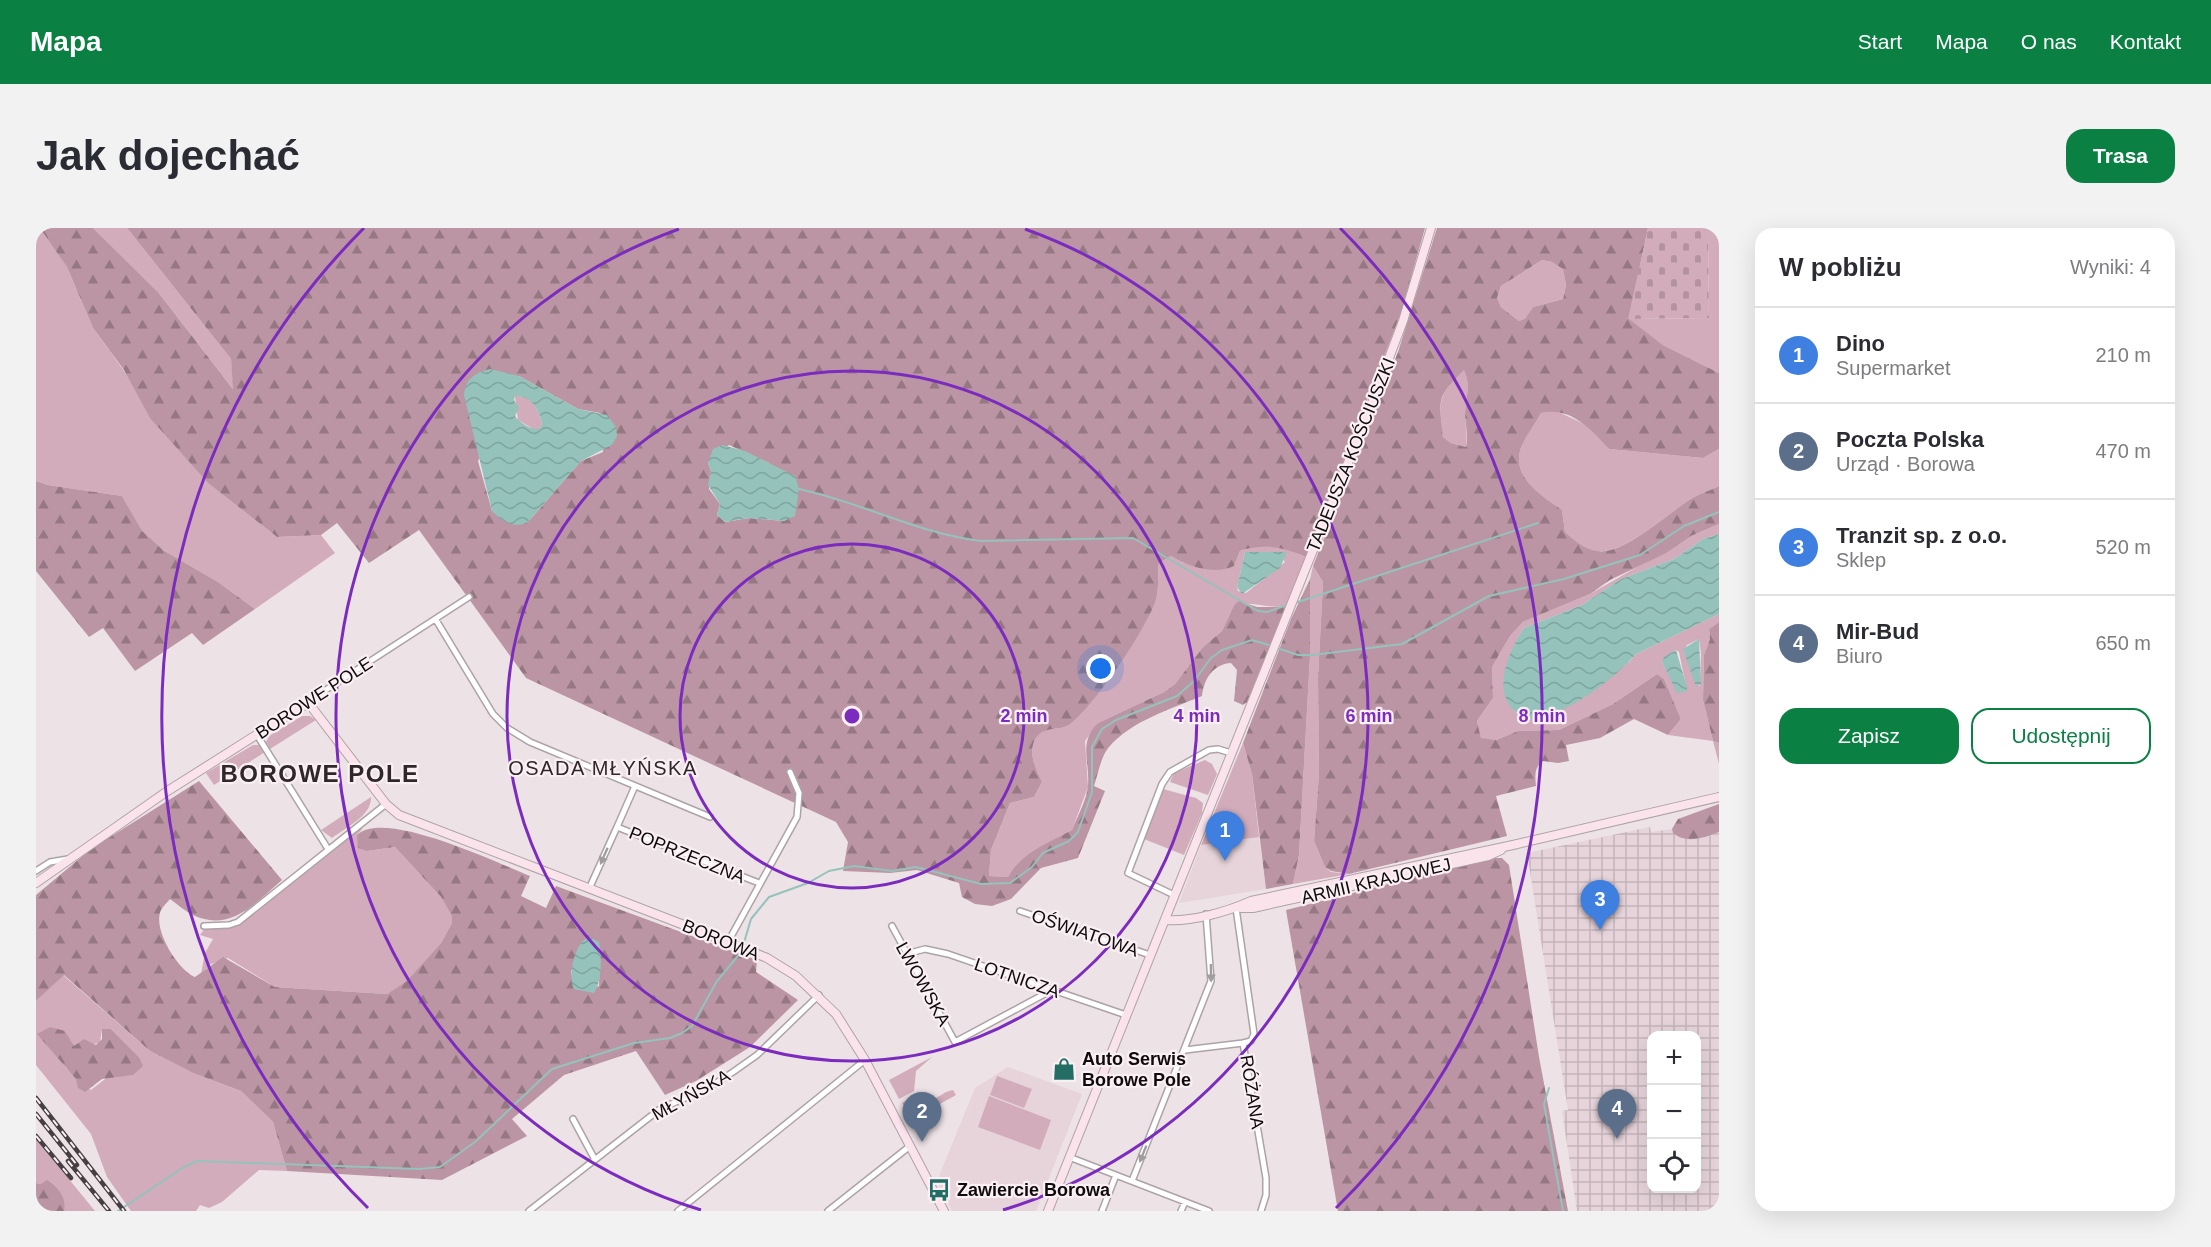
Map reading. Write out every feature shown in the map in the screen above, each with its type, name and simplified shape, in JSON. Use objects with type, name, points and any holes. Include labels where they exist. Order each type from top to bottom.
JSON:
[{"type":"street","name":"TADEUSZA KOŚCIUSZKI","points":[[1262,678],[1394,347],[1431,228]]},
{"type":"street","name":"BOROWE POLE","points":[[36,883],[69,859],[469,597]]},
{"type":"street","points":[[436,620],[493,714],[507,728],[530,742],[710,817]]},
{"type":"street","name":"OŚWIATOWA","points":[[1048,1211],[1262,678]]},
{"type":"street","name":"BOROWA","points":[[302,706],[308,704],[314,708],[386,804],[395,812],[746,950],[796,976],[819,995],[852,1036],[944,1211]]},
{"type":"street","points":[[257,735],[328,849]]},
{"type":"street","points":[[1174,895],[1128,875],[1162,784],[1170,772],[1209,750],[1218,749],[1231,753]]},
{"type":"street","points":[[759,883],[797,817],[799,794],[790,772]]},
{"type":"street","points":[[617,827],[635,786]]},
{"type":"street","name":"ARMII KRAJOWEJ","points":[[1165,920],[1182,920],[1236,908],[1251,901],[1513,845],[1719,797]]},
{"type":"street","points":[[204,926],[229,925],[238,922],[386,804]]},
{"type":"street","name":"POPRZECZNA","points":[[589,889],[617,827],[759,883],[731,944]]},
{"type":"street","name":"BOROWE POLE","points":[[36,871],[50,862],[69,859]]},
{"type":"street","name":"RÓŻANA","points":[[1236,908],[1254,1034],[1251,1041],[1243,1043],[1266,1178],[1266,1195],[1261,1211]]},
{"type":"street","name":"OŚWIATOWA","points":[[1020,911],[1150,955]]},
{"type":"street","points":[[1132,1181],[1211,981],[1206,914]]},
{"type":"street","name":"LWOWSKA","points":[[892,926],[955,1042],[1052,990]]},
{"type":"street","name":"LOTNICZA","points":[[906,954],[925,949],[948,954],[1126,1015]]},
{"type":"street","name":"MŁYŃSKA","points":[[529,1211],[594,1158],[660,1109],[708,1088],[733,1072],[757,1054],[819,995]]},
{"type":"street","points":[[1185,1050],[1243,1043]]},
{"type":"street","points":[[678,1211],[865,1060]]},
{"type":"street","points":[[573,1119],[594,1158]]},
{"type":"street","points":[[828,1211],[910,1146]]},
{"type":"street","points":[[1069,1157],[1209,1211]]},
{"type":"street","points":[[1102,1211],[1116,1175]]},
{"type":"street","points":[[1181,1211],[1185,1202]]},
{"type":"shaded area","points":[[1719,813],[1719,1211],[1577,1211],[1562,1111],[1568,1110],[1527,853],[1650,827],[1651,832],[1672,829],[1678,819]]},
{"type":"shaded area","points":[[1259,837],[1266,889],[1179,903],[1201,845]]},
{"type":"shaded area","points":[[1008,1067],[1082,1094],[1036,1211],[952,1211],[937,1181],[975,1088]]},
{"type":"green space","points":[[36,228],[44,231],[67,267],[93,328],[181,450],[209,484],[277,537],[321,535],[335,553],[255,609],[218,582],[163,550],[142,532],[122,496],[48,485],[36,481]]},
{"type":"green space","points":[[40,228],[93,228],[158,292],[233,389],[231,359],[127,228],[1425,228],[1401,313],[1306,557],[1282,549],[1258,547],[1240,551],[1234,566],[1227,569],[1202,569],[1171,556],[1159,563],[1158,591],[1153,607],[1120,664],[1079,717],[1065,727],[1039,734],[1033,743],[1032,755],[1042,782],[1034,797],[1010,803],[991,850],[989,876],[1008,877],[1027,855],[1072,830],[1087,791],[1088,737],[1098,723],[1164,692],[1175,684],[1203,647],[1222,631],[1234,605],[1239,601],[1257,607],[1286,607],[1247,702],[1243,705],[1234,701],[1237,670],[1231,663],[1225,664],[1214,669],[1207,678],[1202,696],[1140,723],[1118,738],[1106,751],[1100,765],[1094,786],[1105,791],[1078,858],[1041,868],[1011,899],[992,906],[975,904],[962,897],[959,883],[917,870],[890,873],[843,871],[848,842],[836,822],[526,678],[419,530],[369,563],[337,523],[321,535],[277,537],[209,484],[150,418],[124,370],[93,328],[67,267]],"holes":[[[519,376],[578,409],[600,413],[603,452],[581,461],[528,522],[492,511],[478,461]],[[729,445],[769,463],[795,505],[796,510],[784,521],[749,518],[725,522],[717,515],[720,504],[709,489],[711,471],[708,463]]]},
{"type":"green space","points":[[93,228],[127,228],[231,359],[234,390],[158,292]]},
{"type":"green space","points":[[1437,228],[1648,228],[1629,319],[1663,345],[1719,373],[1719,449],[1703,458],[1609,449],[1587,427],[1571,416],[1552,412],[1541,413],[1520,451],[1521,470],[1531,486],[1562,510],[1565,532],[1592,550],[1607,551],[1619,547],[1645,532],[1692,498],[1719,486],[1719,524],[1691,536],[1666,553],[1610,580],[1590,594],[1523,622],[1510,636],[1492,667],[1493,698],[1477,721],[1481,738],[1496,740],[1518,731],[1559,730],[1613,704],[1657,674],[1664,679],[1681,719],[1668,735],[1634,719],[1600,738],[1566,745],[1569,761],[1540,763],[1535,775],[1536,786],[1496,796],[1507,836],[1349,874],[1331,871],[1325,867],[1314,841],[1319,774],[1318,678],[1323,582],[1313,566],[1398,352]],"holes":[[[1542,260],[1552,262],[1563,269],[1566,285],[1563,299],[1533,307],[1525,319],[1519,321],[1501,307],[1497,298],[1501,286]],[[1464,370],[1468,386],[1465,413],[1466,447],[1451,443],[1443,437],[1441,414],[1444,393]]]},
{"type":"green space","points":[[1648,228],[1708,228],[1709,318],[1628,319]]},
{"type":"green space","points":[[1708,228],[1719,228],[1719,373],[1663,345],[1628,319],[1709,318]]},
{"type":"green space","points":[[1542,260],[1563,268],[1566,285],[1563,299],[1533,307],[1525,320],[1519,321],[1501,307],[1497,298],[1501,286]]},
{"type":"green space","points":[[1464,369],[1468,386],[1465,413],[1466,447],[1451,443],[1443,437],[1441,414],[1444,393]]},
{"type":"green space","points":[[515,396],[530,400],[542,423],[540,429],[535,430],[518,420]]},
{"type":"green space","points":[[1554,410],[1591,427],[1609,449],[1703,458],[1719,449],[1719,486],[1692,498],[1645,532],[1619,547],[1607,551],[1587,548],[1565,532],[1562,510],[1531,486],[1521,470],[1520,451],[1524,441],[1541,413]]},
{"type":"green space","points":[[36,481],[48,485],[122,496],[142,531],[163,550],[218,582],[255,609],[203,645],[192,633],[135,671],[103,628],[89,637],[36,571]]},
{"type":"green space","points":[[1719,524],[1719,534],[1703,539],[1674,559],[1621,579],[1582,605],[1524,628],[1508,661],[1506,672],[1505,684],[1511,706],[1520,716],[1541,717],[1574,703],[1636,654],[1719,614],[1719,622],[1709,629],[1710,639],[1704,655],[1703,700],[1713,741],[1668,735],[1681,719],[1664,679],[1657,674],[1613,704],[1559,730],[1518,731],[1496,740],[1481,739],[1477,721],[1493,698],[1492,667],[1510,636],[1523,622],[1590,594],[1691,536]],"holes":[[[1699,639],[1701,653],[1700,686],[1698,686],[1684,652],[1687,645]],[[1676,650],[1679,652],[1687,691],[1668,674],[1662,662]]]},
{"type":"green space","points":[[1259,546],[1281,547],[1306,557],[1286,607],[1234,605],[1222,631],[1203,647],[1175,684],[1164,692],[1098,723],[1085,741],[1088,787],[1072,830],[1027,855],[1008,877],[989,876],[991,850],[1010,803],[1034,797],[1042,782],[1032,755],[1033,743],[1039,734],[1047,730],[1069,725],[1105,685],[1133,644],[1153,607],[1158,591],[1159,563],[1171,556],[1183,563],[1234,566],[1240,551]],"holes":[[[1245,552],[1278,552],[1285,562],[1246,593],[1238,591]]]},
{"type":"green space","points":[[1313,566],[1323,582],[1318,678],[1319,774],[1314,841],[1325,867],[1331,872],[1349,874],[1293,884],[1299,855],[1310,656],[1310,579]]},
{"type":"green space","points":[[1310,579],[1310,656],[1299,855],[1293,884],[1266,889],[1252,774],[1243,743],[1291,619]]},
{"type":"green space","points":[[1719,622],[1719,743],[1713,741],[1703,700],[1704,655],[1710,639],[1709,629]]},
{"type":"green space","points":[[302,716],[310,716],[316,720],[270,749],[266,742],[269,736]]},
{"type":"green space","points":[[1713,741],[1719,743],[1719,764]]},
{"type":"green space","points":[[1243,743],[1252,774],[1259,837],[1201,845]]},
{"type":"green space","points":[[253,745],[260,745],[265,752],[214,785],[206,773]]},
{"type":"green space","points":[[1205,760],[1212,764],[1217,774],[1208,795],[1170,782],[1174,773]]},
{"type":"green space","points":[[199,781],[282,880],[253,905],[231,918],[206,920],[193,915],[170,899],[161,910],[159,918],[163,938],[174,958],[195,977],[223,957],[275,987],[387,994],[407,981],[441,943],[452,923],[452,916],[441,897],[395,847],[367,851],[358,848],[357,835],[371,828],[390,828],[441,840],[530,876],[521,896],[546,908],[556,886],[757,960],[756,972],[798,1000],[750,1047],[696,1081],[665,1095],[636,1051],[564,1075],[512,1119],[527,1136],[442,1180],[287,1171],[273,1122],[241,1091],[193,1073],[150,1051],[64,975],[36,1001],[36,895],[91,849]],"holes":[[[600,948],[599,986],[586,990],[575,989],[571,972],[576,960]]]},
{"type":"green space","points":[[1163,789],[1196,798],[1203,803],[1202,813],[1184,855],[1144,839]]},
{"type":"green space","points":[[371,797],[363,816],[332,838],[321,830]]},
{"type":"green space","points":[[1719,804],[1719,832],[1689,839],[1673,833],[1672,829],[1678,819]]},
{"type":"green space","points":[[363,828],[357,835],[367,851],[395,847],[441,897],[452,915],[452,923],[441,943],[408,981],[387,994],[275,987],[228,958],[211,964],[201,974],[205,953],[213,939],[200,935],[205,928],[235,927],[355,831]]},
{"type":"green space","points":[[1491,858],[1502,858],[1509,865],[1539,1057],[1568,1211],[1338,1211],[1286,910]]},
{"type":"green space","points":[[63,975],[150,1051],[193,1073],[241,1091],[273,1122],[287,1171],[259,1170],[222,1202],[209,1208],[200,1205],[196,1211],[131,1211],[107,1177],[91,1134],[36,1065],[36,1001]],"holes":[[[102,1029],[111,1029],[139,1057],[133,1075],[109,1076],[91,1090],[65,1067],[65,1031],[74,1047],[100,1043]]]},
{"type":"green space","points":[[50,1027],[65,1031],[74,1046],[84,1039],[96,1045],[102,1039],[102,1029],[111,1029],[139,1057],[143,1066],[133,1075],[102,1079],[85,1092],[78,1088],[76,1079],[37,1034]]},
{"type":"green space","points":[[932,1057],[916,1071],[914,1091],[899,1099],[889,1080]]},
{"type":"green space","points":[[997,1076],[1032,1089],[1024,1108],[990,1095]]},
{"type":"green space","points":[[953,1090],[956,1095],[911,1120],[902,1103],[916,1095],[933,1099]]},
{"type":"green space","points":[[989,1096],[1051,1120],[1040,1150],[978,1127]]},
{"type":"green space","points":[[36,1139],[95,1211],[64,1211],[41,1184],[36,1183]]},
{"type":"green space","points":[[47,1180],[61,1193],[65,1206],[64,1211],[36,1211],[36,1183],[41,1184]]},
{"type":"water","points":[[490,369],[519,376],[578,409],[607,415],[616,427],[617,436],[612,445],[581,461],[528,522],[523,524],[508,523],[492,511],[464,395],[469,380]],"holes":[[[515,396],[526,398],[536,408],[542,423],[540,429],[526,426],[515,416],[519,408],[514,400]]]},
{"type":"water","points":[[722,445],[745,451],[795,476],[799,489],[795,516],[784,521],[749,518],[725,522],[717,515],[720,504],[708,485],[711,471],[708,463],[713,449]]},
{"type":"water","points":[[1719,534],[1719,614],[1636,654],[1602,685],[1558,712],[1530,719],[1516,712],[1508,703],[1504,691],[1506,665],[1524,628],[1582,605],[1621,579],[1674,559],[1703,539]]},
{"type":"water","points":[[1245,552],[1287,552],[1280,568],[1242,594],[1237,587]]},
{"type":"water","points":[[1699,639],[1701,684],[1698,686],[1695,684],[1683,649]]},
{"type":"water","points":[[1676,650],[1687,687],[1687,691],[1677,693],[1662,662],[1664,657]]},
{"type":"water","points":[[589,937],[599,942],[601,954],[600,975],[594,993],[574,989],[571,976],[576,952],[584,940]]},
{"type":"waterway","points":[[799,489],[845,501],[934,531],[980,541],[1133,538],[1258,611],[1267,612],[1287,605]]},
{"type":"waterway","points":[[1277,648],[1298,655],[1312,655],[1402,644],[1489,596],[1564,579],[1640,555],[1684,526],[1719,512]]},
{"type":"waterway","points":[[1295,603],[1538,523]]},
{"type":"waterway","points":[[743,946],[751,919],[769,897],[808,883],[829,871],[854,866],[892,871],[916,867],[981,884],[1010,883],[1032,867],[1043,853],[1069,841],[1078,832],[1092,792],[1092,747],[1102,729],[1116,720],[1177,696],[1194,681],[1211,658],[1222,650],[1252,640],[1272,646]]},
{"type":"waterway","points":[[118,1211],[184,1167],[197,1161],[419,1169],[440,1167],[475,1142],[552,1069],[634,1043],[670,1038],[692,1026],[717,981],[742,951]]},
{"type":"waterway","points":[[1549,1088],[1544,1104],[1563,1211]]},
{"type":"railway","points":[[36,1098],[124,1211]]},
{"type":"railway","points":[[36,1114],[77,1165]]},
{"type":"railway","points":[[36,1136],[71,1178]]},
{"type":"railway","points":[[68,1161],[109,1211]]},
{"type":"place","name":"Dino","points":[[1225,861]]},
{"type":"place","name":"Tranzit sp. z o.o.","points":[[1600,930]]},
{"type":"place","name":"Auto Serwis Borowe Pole","points":[[1064,1069]]},
{"type":"place","name":"Mir-Bud","points":[[1617,1139]]},
{"type":"place","name":"Poczta Polska","points":[[922,1142]]},
{"type":"place","name":"Zawiercie Borowa","points":[[939,1190]]},
{"type":"district","name":"OSADA MŁYŃSKA","points":[[603,768]]},
{"type":"district","name":"BOROWE POLE","points":[[320,773]]}]
